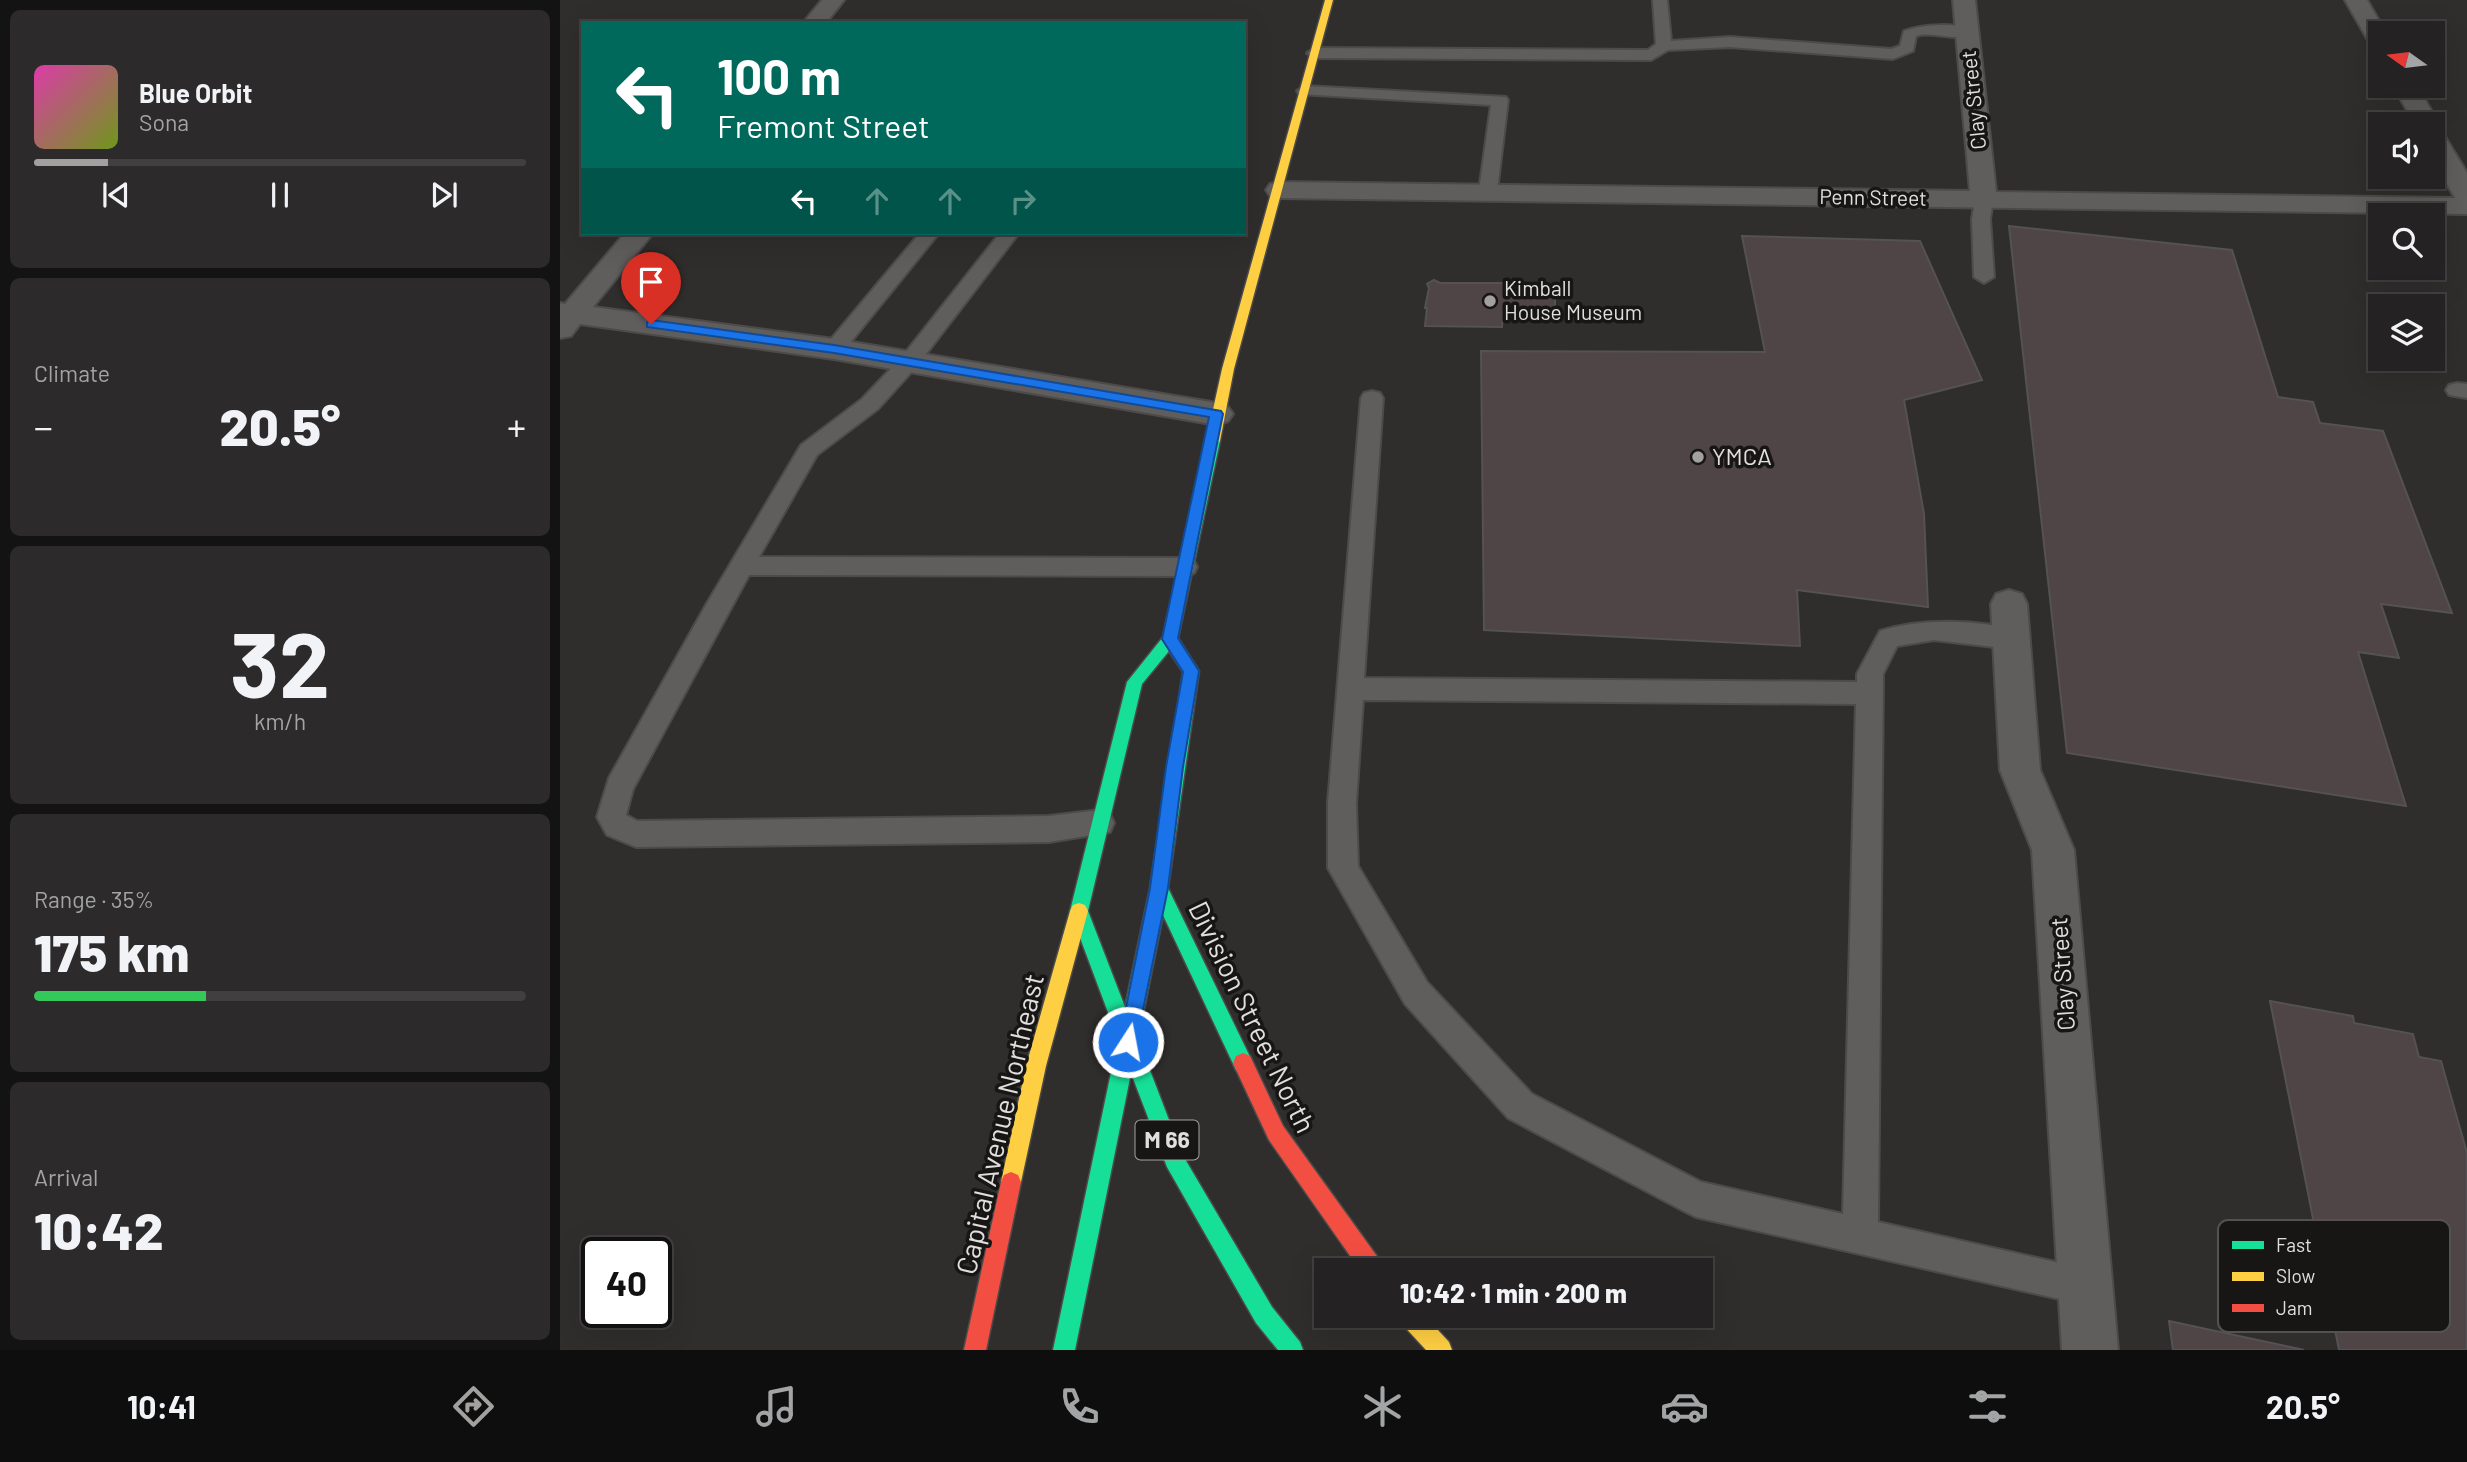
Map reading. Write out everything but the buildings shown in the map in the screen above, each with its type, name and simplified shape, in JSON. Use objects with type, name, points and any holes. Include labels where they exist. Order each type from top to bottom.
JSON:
[{"type":"main road","points":[[1079,911],[1135,682],[1170,639],[1217,414],[1329,0]]},
{"type":"main road","points":[[1063,1350],[1159,888],[1191,671],[1170,639]]},
{"type":"main road","name":"Division Street North","points":[[1159,888],[1276,1133],[1365,1258]]},
{"type":"main road","name":"M 66","points":[[1079,911],[1174,1160],[1264,1315],[1292,1350]]},
{"type":"main road","name":"Capital Avenue Northeast","points":[[975,1350],[1036,1066],[1079,911]]},
{"type":"main road","points":[[1421,1328],[1441,1350]]},
{"type":"street","points":[[816,21],[833,0]]},
{"type":"street","name":"Clay Street","points":[[1964,0],[1984,200]]},
{"type":"street","points":[[2356,0],[2368,21]]},
{"type":"street","points":[[2445,158],[2467,197]]},
{"type":"street","name":"Penn Street","points":[[1279,190],[2467,206]]},
{"type":"street","points":[[564,318],[637,235]]},
{"type":"street","points":[[564,318],[834,349],[1217,414]]},
{"type":"street","name":"Clay Street","points":[[2011,622],[2020,770],[2053,850],[2091,1350]]},
{"type":"lane","points":[[1660,0],[1664,46]]},
{"type":"lane","points":[[1315,53],[1651,55],[1664,46],[1730,42],[1893,54],[1908,48],[1909,34],[1922,29],[1966,32]]},
{"type":"lane","points":[[1305,91],[1500,100],[1488,191]]},
{"type":"lane","points":[[1984,200],[1984,277]]},
{"type":"lane","points":[[834,349],[928,235]]},
{"type":"lane","points":[[1008,235],[909,362],[862,412],[809,450],[619,787],[611,817],[617,826],[636,834],[1049,829],[1100,823]]},
{"type":"lane","points":[[1372,398],[1342,803],[1343,868],[1416,993],[1520,1106],[1696,1199],[2086,1287]]},
{"type":"lane","points":[[743,566],[1185,567]]},
{"type":"lane","points":[[1860,1235],[1870,674],[1889,638],[2011,622]]},
{"type":"lane","points":[[1351,689],[1870,693]]},
{"type":"traffic: fast","points":[[1213,441],[1170,639],[1191,671],[1159,888],[1243,1063]]},
{"type":"traffic: fast","points":[[1170,639],[1135,682],[1079,911],[1174,1160],[1264,1315],[1292,1350]]},
{"type":"traffic: fast","points":[[1064,1350],[1159,888]]},
{"type":"traffic: slow","points":[[1213,441],[1228,369],[1329,0]]},
{"type":"traffic: slow","points":[[1011,1182],[1036,1066],[1079,911]]},
{"type":"traffic: slow","points":[[1421,1328],[1441,1350]]},
{"type":"traffic: jam","points":[[1243,1063],[1276,1133],[1365,1258]]},
{"type":"traffic: jam","points":[[975,1350],[1011,1182]]},
{"type":"place","name":"Kimball House Museum","points":[[1490,301]]},
{"type":"place","name":"YMCA","points":[[1698,457]]},
{"type":"route","points":[[651,324],[834,349],[1217,414],[1170,639],[1191,671],[1159,888],[1128,1042]]}]
